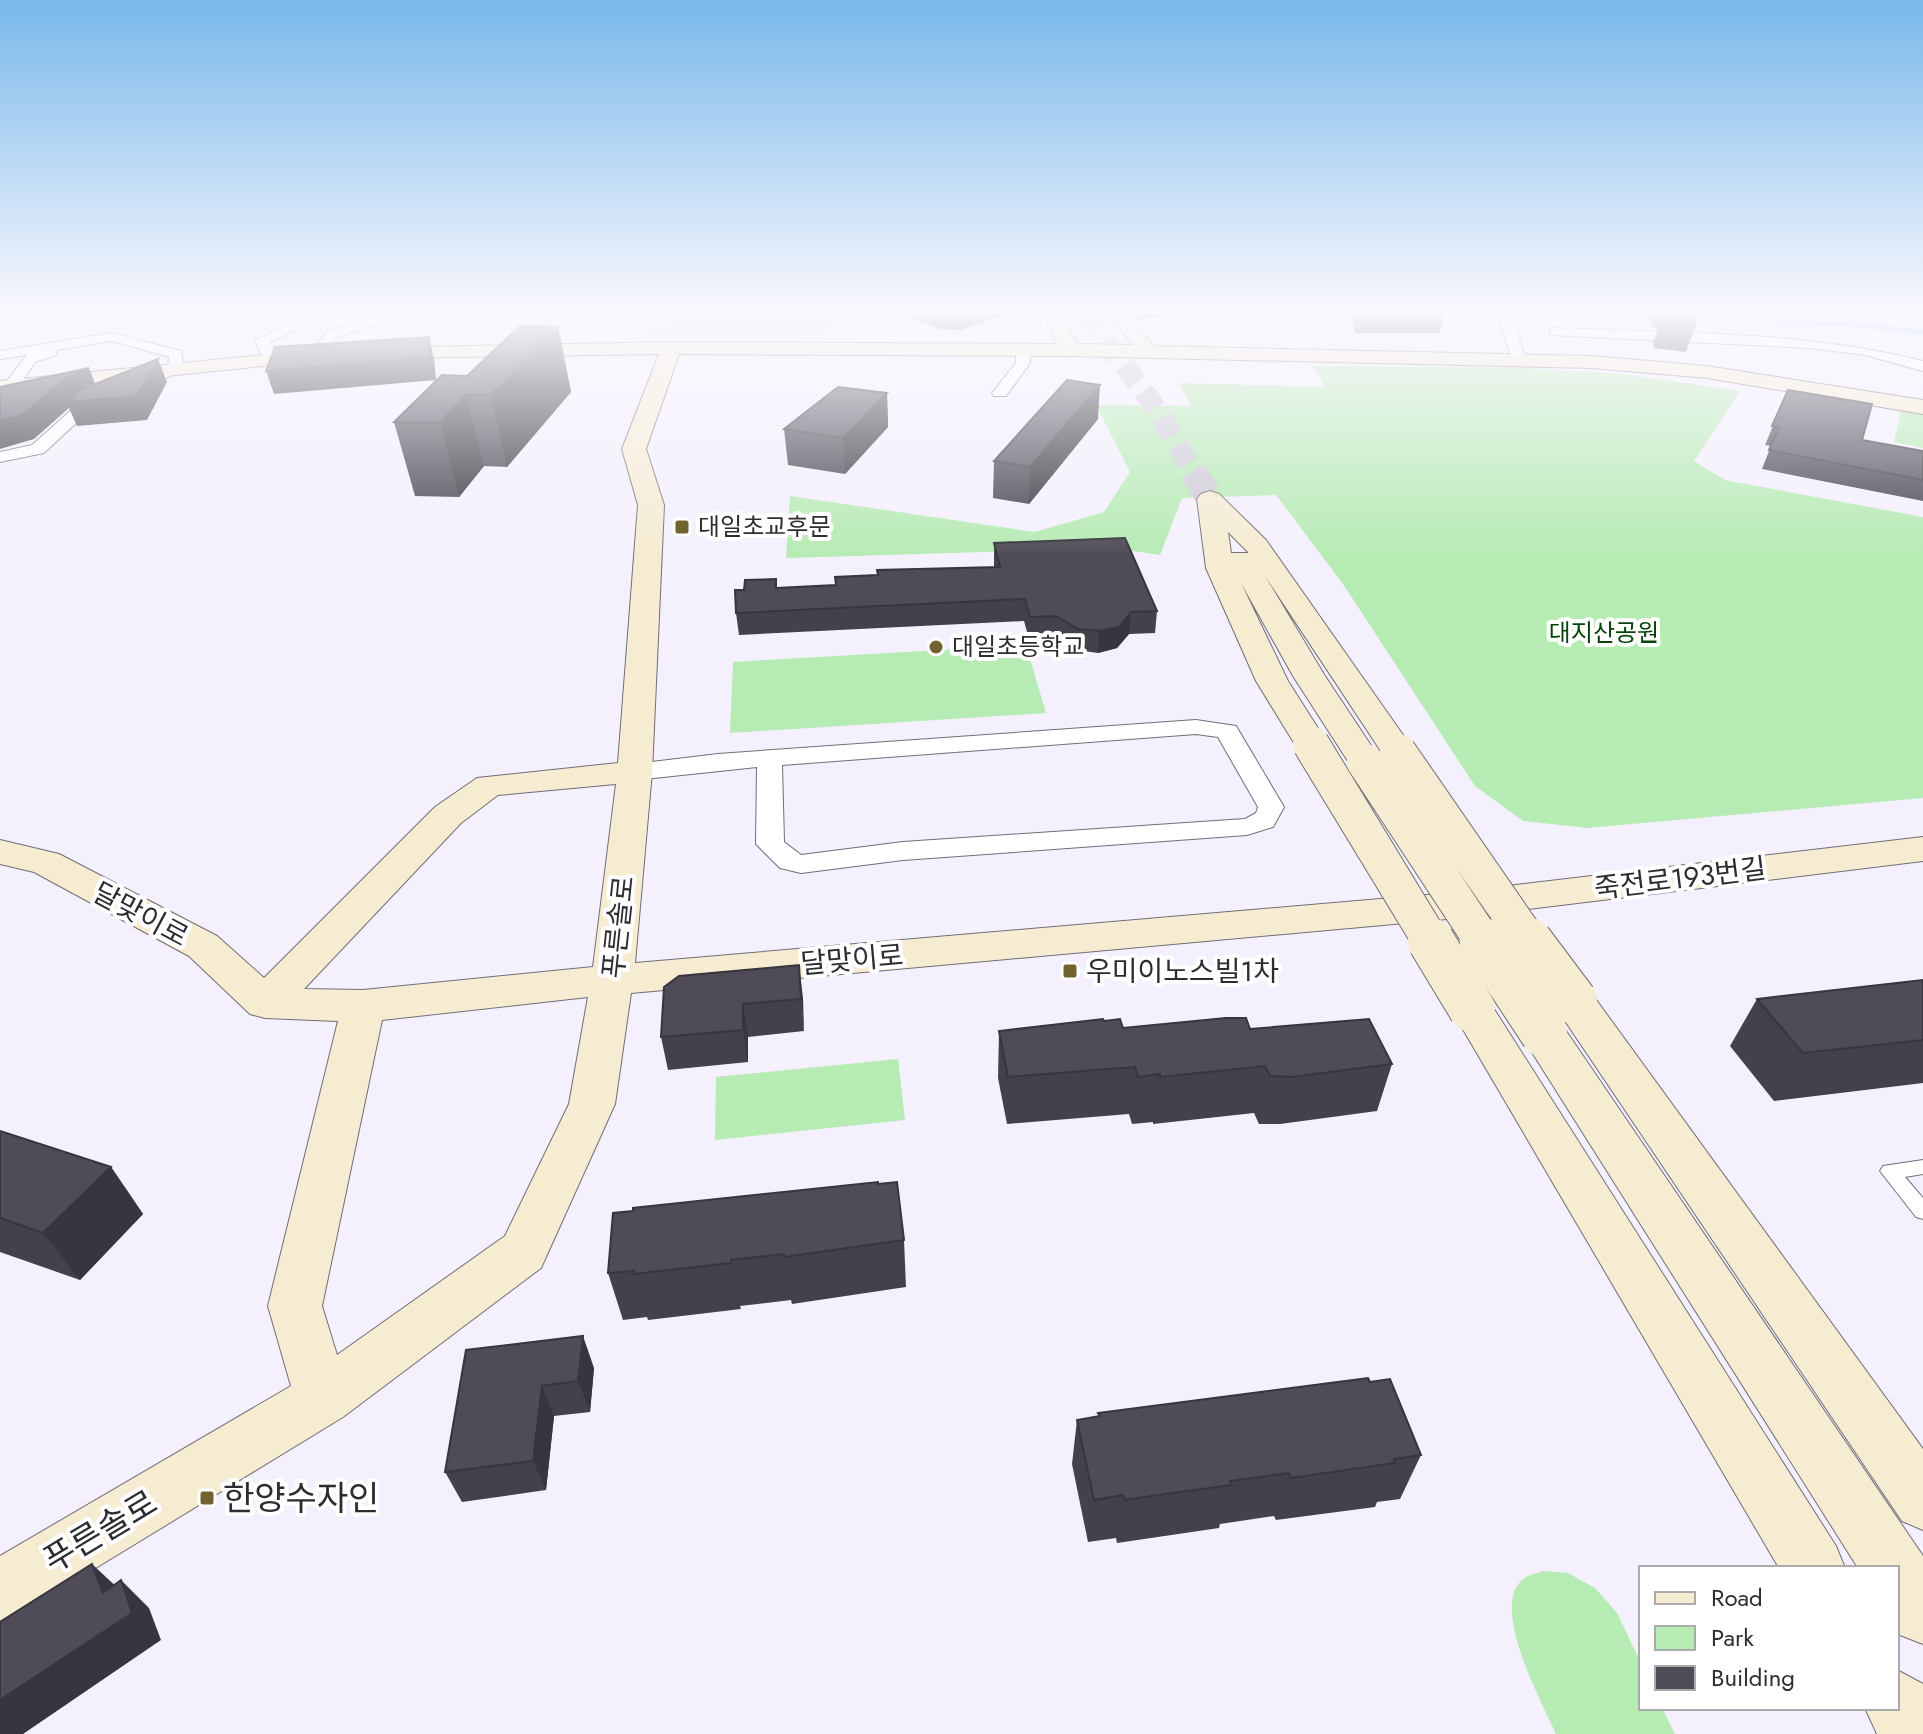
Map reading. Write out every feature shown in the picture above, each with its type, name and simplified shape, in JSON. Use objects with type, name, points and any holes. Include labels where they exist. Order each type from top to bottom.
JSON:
[{"type":"street","points":[[0,457],[38,449],[83,408],[113,395]]},
{"type":"street","name":"푸른솔로","points":[[0,1591],[323,1398],[523,1252],[592,1104],[612,980],[635,772],[651,505],[634,449],[654,395]]},
{"type":"street","points":[[1848,395],[1923,407]]},
{"type":"street","points":[[1813,1566],[1272,681],[1220,568],[1210,499],[1230,540],[1309,676],[1382,757],[1574,1001],[1923,1500]]},
{"type":"street","points":[[265,1003],[448,815],[489,785],[769,758],[1213,727],[1227,731],[1271,807],[1263,822],[1247,827],[903,851],[801,864],[790,862],[770,844],[772,805],[769,758]]},
{"type":"street","points":[[1382,757],[1893,1566]]},
{"type":"street","name":"죽전로193번길","points":[[1438,907],[1923,849]]},
{"type":"street","name":"달맞이로","points":[[0,852],[46,863],[203,946],[265,1003],[363,1006],[612,980],[1438,907]]},
{"type":"street","points":[[323,1398],[295,1306],[363,1006]]},
{"type":"street","points":[[1899,1575],[1923,1612]]},
{"type":"street","points":[[1899,1707],[1915,1734]]},
{"type":"lane","points":[[1923,1167],[1889,1171],[1923,1211]]},
{"type":"green space","name":"대지산공원","points":[[1185,395],[1737,395],[1694,461],[1725,480],[1923,517],[1923,798],[1587,828],[1523,821],[1475,786],[1343,584],[1276,495],[1182,498],[1160,555],[1113,548],[786,558],[790,496],[1035,532],[1104,512],[1130,472],[1096,405],[1191,406]]},
{"type":"green space","points":[[1901,410],[1923,414],[1923,448],[1894,442]]},
{"type":"green space","points":[[1026,645],[1046,713],[730,733],[733,662]]},
{"type":"green space","points":[[898,1059],[905,1120],[715,1140],[716,1077]]},
{"type":"green space","points":[[1544,1571],[1568,1573],[1595,1588],[1617,1613],[1639,1659],[1639,1710],[1663,1710],[1675,1734],[1556,1734],[1530,1677],[1514,1629],[1512,1608],[1515,1590],[1526,1577]]},
{"type":"building","points":[[0,395],[46,395],[22,415],[0,421]]},
{"type":"building","points":[[75,395],[138,395],[137,396],[67,402]]},
{"type":"building","points":[[422,395],[491,395],[466,395],[440,423],[394,422]]},
{"type":"building","points":[[828,395],[885,395],[843,438],[784,429]]},
{"type":"building","points":[[1054,395],[1092,395],[1030,467],[994,461]]},
{"type":"building","points":[[1786,395],[1818,395],[1872,404],[1862,440],[1923,451],[1923,480],[1769,450],[1779,427],[1772,426]]},
{"type":"building","points":[[1125,538],[1157,611],[1131,612],[1119,627],[1099,631],[1078,629],[1056,616],[1030,617],[1025,599],[736,613],[735,590],[744,590],[745,580],[776,579],[776,588],[836,585],[835,577],[878,575],[877,570],[1000,567],[994,543]]},
{"type":"building","points":[[799,965],[801,999],[743,1004],[743,1030],[661,1037],[664,987],[679,976]]},
{"type":"building","points":[[1923,980],[1923,1040],[1803,1053],[1757,999]]},
{"type":"building","points":[[1246,1018],[1250,1029],[1369,1019],[1392,1064],[1292,1077],[1270,1076],[1265,1066],[1160,1077],[1160,1074],[1138,1077],[1135,1067],[1008,1077],[999,1031],[1103,1019],[1120,1019],[1123,1028]]},
{"type":"building","points":[[0,1131],[111,1167],[43,1233],[0,1218]]},
{"type":"building","points":[[897,1182],[904,1240],[634,1274],[634,1271],[608,1273],[613,1213],[633,1211],[633,1208]]},
{"type":"building","points":[[583,1336],[578,1381],[542,1386],[533,1461],[445,1472],[466,1350]]},
{"type":"building","points":[[1368,1378],[1370,1382],[1390,1379],[1421,1455],[1394,1459],[1395,1463],[1291,1478],[1289,1473],[1230,1481],[1231,1485],[1124,1500],[1123,1495],[1094,1500],[1077,1420],[1100,1416],[1098,1413]]},
{"type":"building","points":[[92,1564],[103,1593],[121,1580],[132,1613],[0,1700],[0,1622]]},
{"type":"tunnel","points":[[1146,395],[1194,473]]},
{"type":"tunnel","points":[[1193,471],[1210,499]]},
{"type":"place","name":"대일초교후문","points":[[682,527]]},
{"type":"place","name":"대일초등학교","points":[[936,647]]},
{"type":"place","name":"우미이노스빌1차","points":[[1070,971]]},
{"type":"place","name":"한양수자인","points":[[207,1498]]}]
